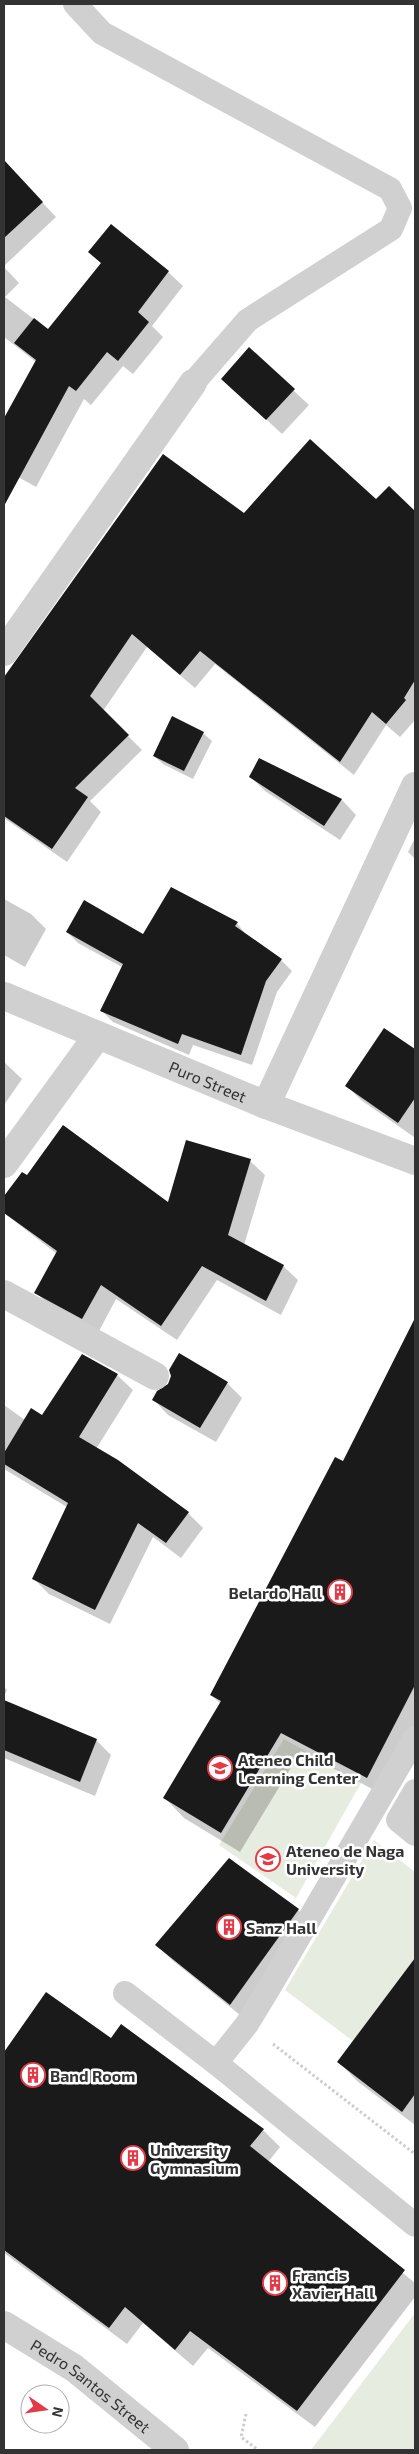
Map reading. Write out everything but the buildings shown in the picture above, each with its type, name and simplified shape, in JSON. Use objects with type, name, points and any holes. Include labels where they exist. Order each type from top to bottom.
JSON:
[{"type":"street","points":[[4,652],[194,384]]},
{"type":"street","points":[[266,1105],[415,786]]},
{"type":"street","name":"Puro Street","points":[[4,996],[266,1105],[415,1161]]},
{"type":"street","points":[[4,1164],[98,1035]]},
{"type":"street","points":[[4,1294],[155,1376]]},
{"type":"street","name":"Pedro Santos Street","points":[[4,2325],[74,2368],[175,2450]]},
{"type":"lane","points":[[75,4],[102,33],[390,189],[400,208],[391,229],[248,320],[194,384]]},
{"type":"lane","points":[[216,2064],[247,2024],[415,1738]]},
{"type":"lane","points":[[415,1791],[398,1820],[415,1834]]},
{"type":"lane","points":[[125,1993],[415,2225]]},
{"type":"path","points":[[247,2024],[415,2154]]},
{"type":"path","points":[[246,2414],[241,2437],[258,2450]]},
{"type":"shaded area","points":[[284,1739],[361,1783],[296,1898],[219,1845]]},
{"type":"shaded area","points":[[374,1840],[415,1872],[415,1958],[353,2041],[285,1990]]},
{"type":"shaded area","points":[[415,2313],[415,2450],[311,2450]]},
{"type":"place","name":"Belardo Hall","points":[[340,1592]]},
{"type":"place","name":"Ateneo Child Learning Center","points":[[220,1768]]},
{"type":"place","name":"Ateneo de Naga University","points":[[268,1859]]},
{"type":"place","name":"Sanz Hall","points":[[229,1927]]},
{"type":"place","name":"Band Room","points":[[33,2075]]},
{"type":"place","name":"University Gymnasium","points":[[133,2158]]},
{"type":"place","name":"Francis Xavier Hall","points":[[275,2283]]}]
